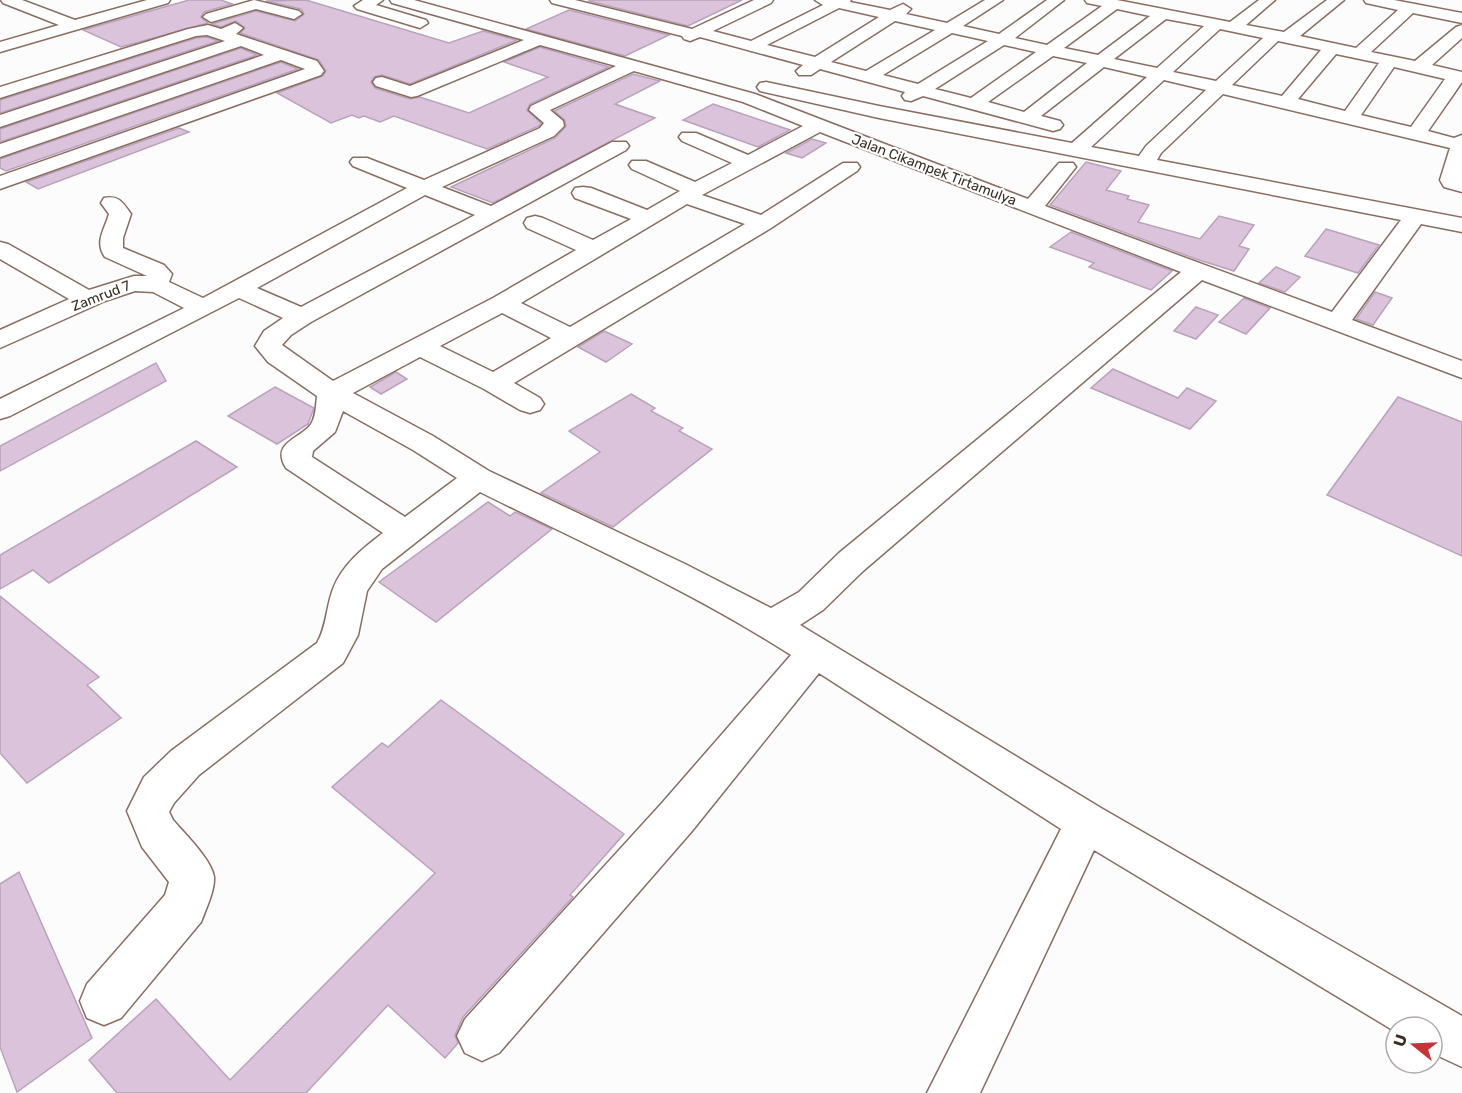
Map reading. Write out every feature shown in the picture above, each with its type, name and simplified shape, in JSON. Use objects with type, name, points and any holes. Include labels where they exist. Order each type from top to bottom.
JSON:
[{"type":"street","points":[[0,47],[163,0],[187,8],[280,55],[311,65],[315,71],[0,183]]},
{"type":"street","points":[[376,0],[362,6],[439,28],[471,21]]},
{"type":"street","name":"Jalan Cikampek Tirtamulya","points":[[397,0],[471,21],[658,48],[749,98],[1032,208],[1462,370]]},
{"type":"street","points":[[433,0],[526,30]]},
{"type":"street","points":[[0,410],[219,298],[423,188],[531,140],[554,126],[554,121],[529,115],[748,0]]},
{"type":"street","points":[[658,48],[766,0]]},
{"type":"street","points":[[749,98],[793,79],[892,15],[921,0]]},
{"type":"street","points":[[868,77],[996,0]]},
{"type":"street","points":[[879,112],[922,91],[1001,40],[1057,0]]},
{"type":"street","points":[[1092,0],[1281,37],[1459,76],[1417,133]]},
{"type":"street","points":[[1032,208],[1091,135],[1157,75],[1224,26],[1268,0]]},
{"type":"street","points":[[556,7],[576,5],[625,17],[658,48],[773,88],[1071,158],[1149,157],[1217,88],[1281,37],[1337,0]]},
{"type":"street","points":[[1371,0],[1390,2],[1455,17],[1462,2]]},
{"type":"street","points":[[752,47],[835,1],[1461,143],[1450,180],[1451,183],[1462,186]]},
{"type":"street","points":[[10,2],[132,51]]},
{"type":"street","points":[[0,121],[226,28],[256,4],[294,14]]},
{"type":"street","points":[[974,104],[1114,4]]},
{"type":"street","points":[[21,19],[71,5]]},
{"type":"street","points":[[1027,118],[1098,61],[1169,15],[1192,6]]},
{"type":"street","points":[[625,17],[644,8]]},
{"type":"street","points":[[1359,54],[1409,8]]},
{"type":"street","points":[[0,93],[199,31],[226,28]]},
{"type":"street","points":[[382,82],[411,92],[526,30]]},
{"type":"street","points":[[1419,68],[1462,30]]},
{"type":"street","points":[[658,48],[752,47],[1091,135],[1149,157],[1462,225]]},
{"type":"street","points":[[1286,102],[1332,48]]},
{"type":"street","points":[[0,151],[280,55]]},
{"type":"street","points":[[1350,117],[1389,61]]},
{"type":"street","points":[[332,393],[502,303],[691,193],[819,125]]},
{"type":"street","points":[[689,137],[748,162]]},
{"type":"street","points":[[480,139],[478,146],[497,154]]},
{"type":"street","points":[[620,146],[302,317],[278,333],[269,341],[268,346],[277,356],[332,393],[423,443],[478,478],[673,573],[772,625],[1086,822],[1444,1034],[1462,1042]]},
{"type":"street","points":[[360,162],[492,214]]},
{"type":"street","points":[[639,165],[691,193],[763,223]]},
{"type":"street","points":[[494,383],[763,223],[850,167]]},
{"type":"street","points":[[583,193],[649,218]]},
{"type":"street","points":[[112,203],[120,214],[112,235],[110,246],[113,252],[156,270],[160,274],[156,285]]},
{"type":"street","points":[[1337,323],[1415,216]]},
{"type":"street","points":[[535,223],[595,250]]},
{"type":"street","points":[[1,251],[89,300]]},
{"type":"street","points":[[772,625],[811,601],[851,562],[1199,270]]},
{"type":"street","name":"Zamrud 7","points":[[0,340],[89,300],[136,283],[156,285],[302,317]]},
{"type":"street","points":[[0,423],[228,305],[219,298]]},
{"type":"street","points":[[502,303],[572,338]]},
{"type":"street","points":[[420,347],[494,383],[530,404]]},
{"type":"street","points":[[332,393],[325,425],[300,445],[296,454],[297,461],[407,534]]},
{"type":"street","points":[[104,1001],[185,906],[190,887],[192,877],[157,833],[148,811],[159,790],[185,763],[330,653],[340,635],[350,589],[358,574],[370,560],[478,478]]},
{"type":"street","points":[[482,1036],[676,817],[815,652]]},
{"type":"street","points":[[953,1093],[1086,822]]},
{"type":"building","points":[[189,0],[221,0],[232,4],[204,12],[201,17],[208,23],[121,47],[83,30]]},
{"type":"building","points":[[306,0],[449,43],[483,31],[517,40],[410,84],[382,75],[374,77],[371,82],[375,88],[410,99],[420,97],[469,113],[548,77],[504,62],[540,47],[609,67],[530,104],[527,110],[541,123],[539,126],[487,149],[394,116],[380,122],[364,116],[359,118],[352,115],[331,123],[277,93],[323,76],[326,71],[319,60],[240,33],[245,28],[236,21],[221,27],[212,24],[256,11],[295,21],[304,14],[301,9],[266,1]]},
{"type":"building","points":[[742,0],[688,26],[589,1]]},
{"type":"building","points":[[569,10],[669,35],[625,56],[526,29]]},
{"type":"building","points":[[207,37],[218,41],[0,113],[0,100],[196,38]]},
{"type":"building","points":[[241,48],[257,55],[0,142],[0,129]]},
{"type":"building","points":[[281,62],[298,69],[6,171],[0,168],[0,159]]},
{"type":"building","points":[[633,74],[660,81],[615,104],[655,118],[493,203],[451,187],[555,138],[566,126],[564,119],[554,111]]},
{"type":"building","points":[[713,104],[790,130],[758,147],[683,120]]},
{"type":"building","points":[[179,128],[189,132],[38,189],[26,182]]},
{"type":"building","points":[[812,139],[826,143],[802,158],[786,153]]},
{"type":"building","points":[[1086,162],[1121,171],[1106,190],[1129,196],[1127,199],[1149,205],[1138,222],[1200,239],[1219,216],[1254,225],[1239,246],[1249,249],[1234,271],[1050,205]]},
{"type":"building","points":[[1326,229],[1379,245],[1358,273],[1305,256]]},
{"type":"building","points":[[1071,232],[1172,271],[1151,290],[1089,267],[1094,263],[1050,247]]},
{"type":"building","points":[[1276,267],[1300,277],[1285,292],[1259,283]]},
{"type":"building","points":[[1375,292],[1392,298],[1373,325],[1356,319]]},
{"type":"building","points":[[1244,298],[1270,308],[1246,334],[1219,322]]},
{"type":"building","points":[[1196,307],[1218,315],[1196,339],[1174,331]]},
{"type":"building","points":[[604,331],[632,344],[606,362],[578,347]]},
{"type":"building","points":[[156,363],[166,381],[0,471],[0,446]]},
{"type":"building","points":[[1113,369],[1178,398],[1187,388],[1216,401],[1190,429],[1091,388]]},
{"type":"building","points":[[396,372],[407,379],[381,394],[370,387]]},
{"type":"building","points":[[275,387],[314,408],[308,424],[277,444],[228,416]]},
{"type":"building","points":[[631,394],[655,408],[651,411],[683,428],[679,431],[712,449],[613,527],[541,493],[600,452],[569,431]]},
{"type":"building","points":[[1398,397],[1462,422],[1462,556],[1327,495]]},
{"type":"building","points":[[196,441],[237,467],[49,583],[33,570],[0,589],[0,555]]},
{"type":"building","points":[[488,502],[510,516],[515,512],[552,529],[436,622],[379,582]]},
{"type":"building","points":[[0,596],[99,677],[87,685],[121,718],[27,783],[0,753]]},
{"type":"building","points":[[441,700],[624,834],[570,895],[573,897],[463,1017],[455,1035],[458,1043],[445,1058],[388,1005],[306,1093],[117,1093],[89,1060],[156,999],[230,1080],[435,873],[332,787],[382,743],[388,747]]},
{"type":"building","points":[[19,872],[92,1038],[17,1092],[0,1047],[0,884]]}]
